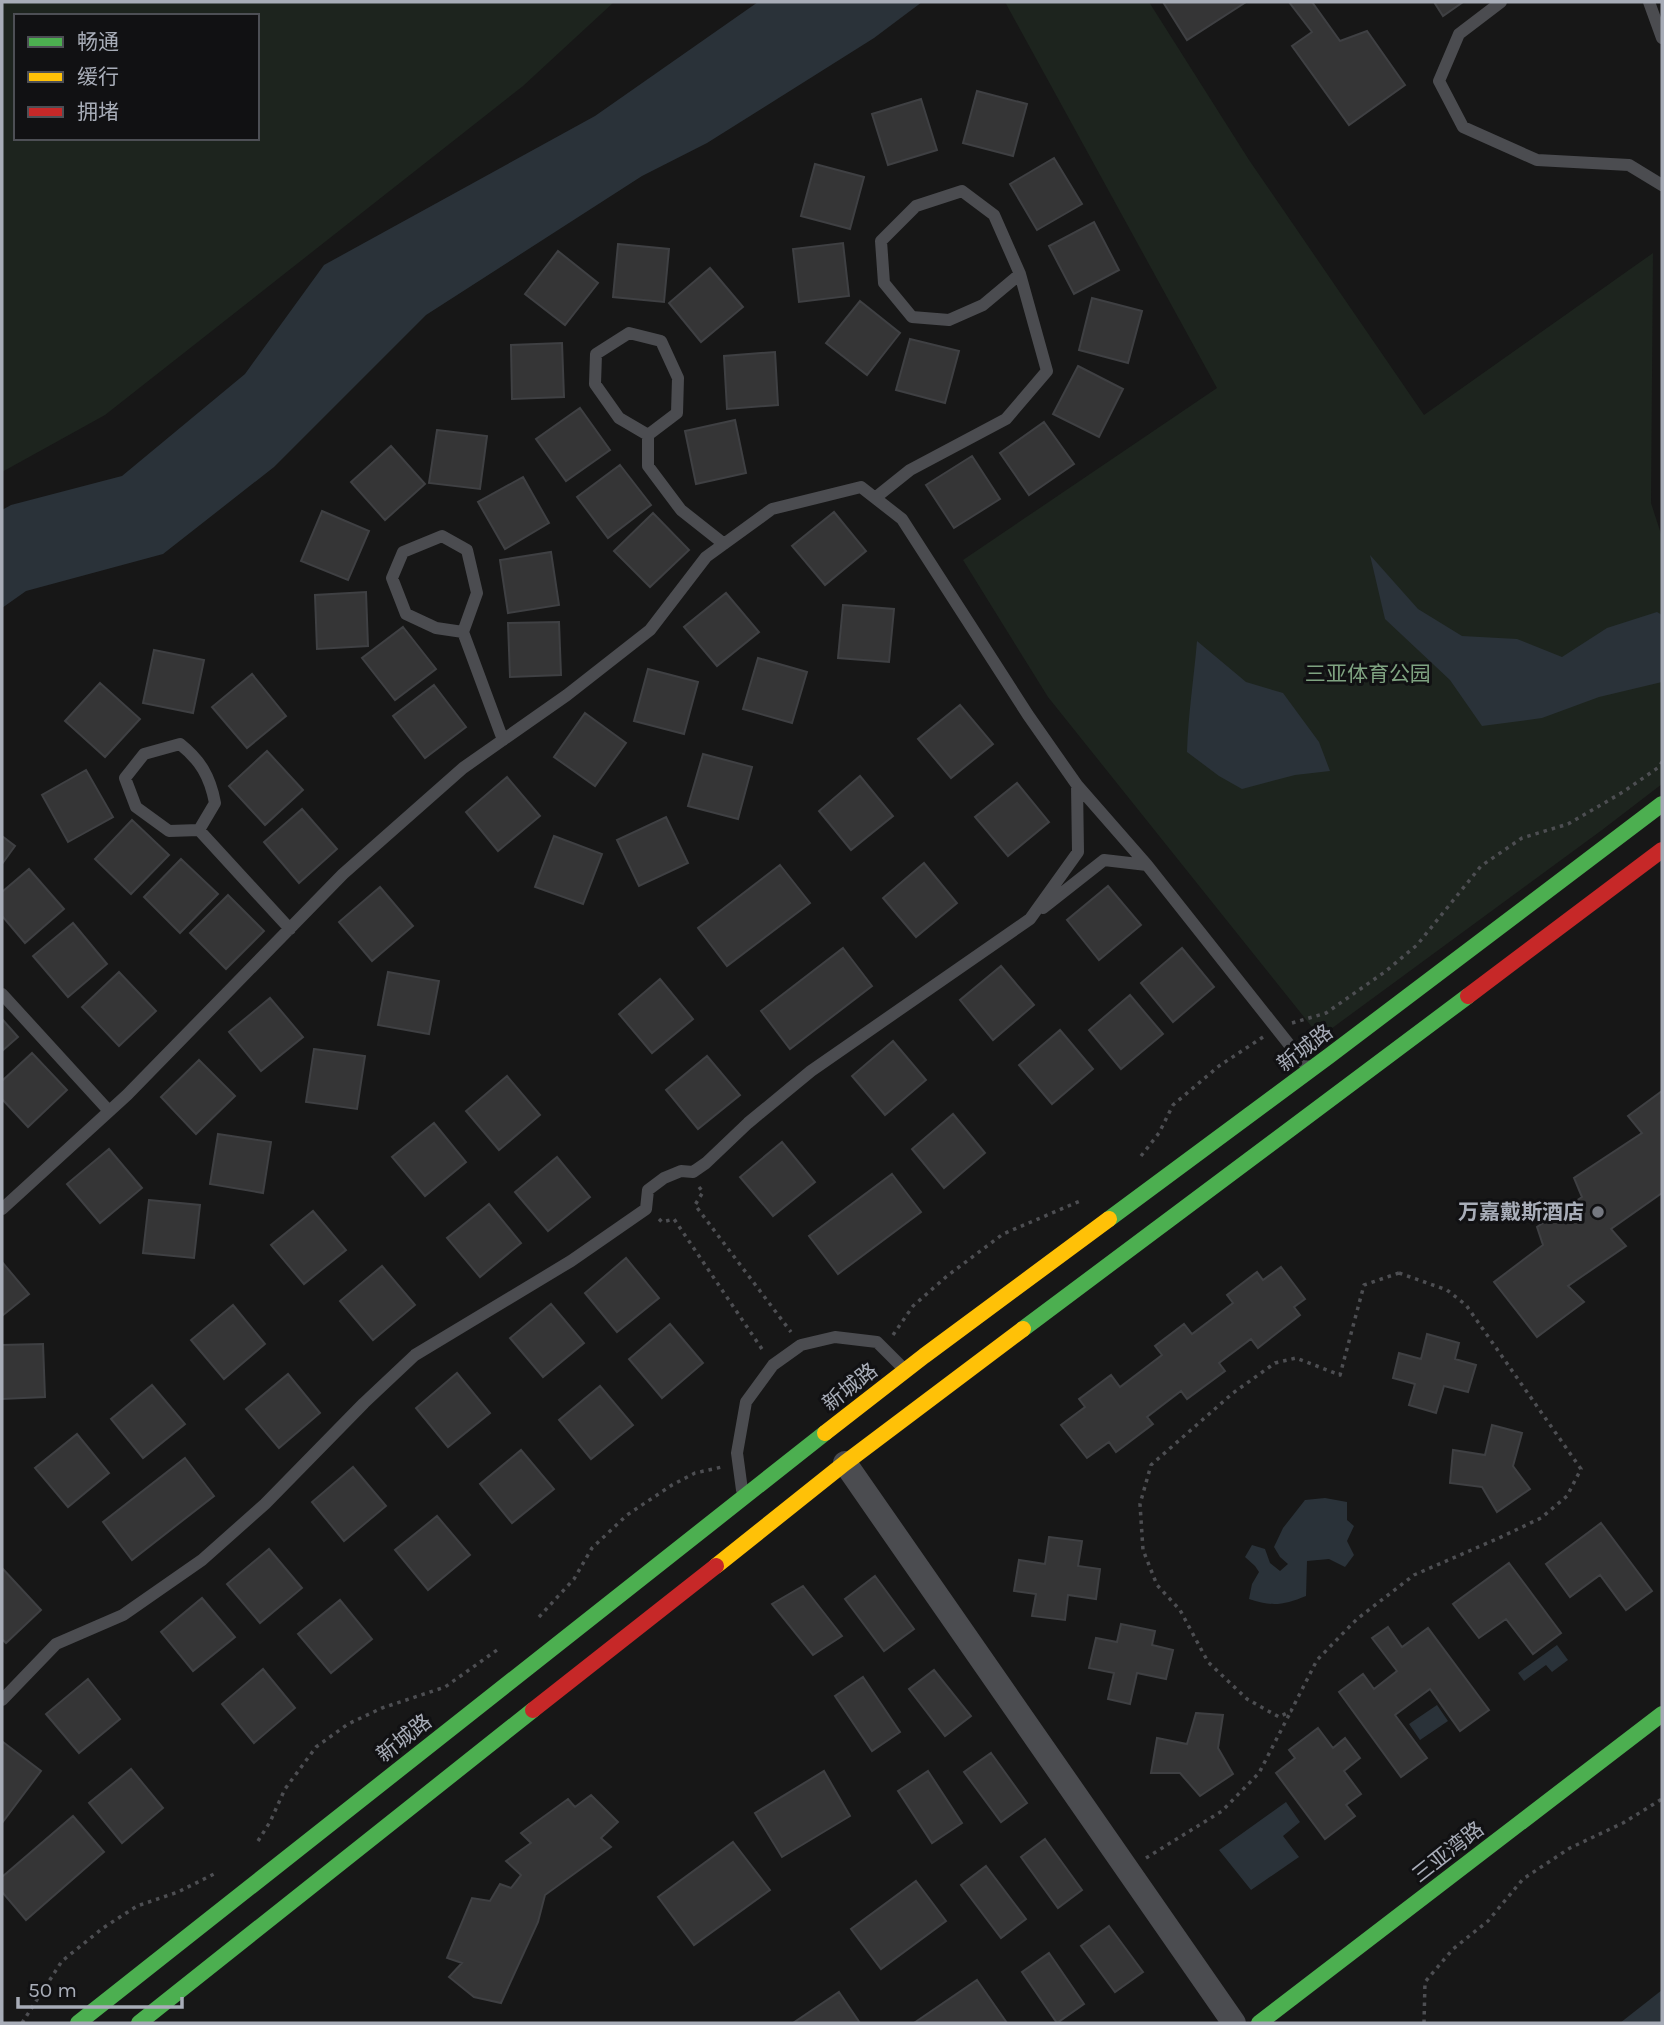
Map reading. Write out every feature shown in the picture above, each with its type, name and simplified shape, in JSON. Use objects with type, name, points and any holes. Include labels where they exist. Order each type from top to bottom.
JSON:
[{"type":"main road","name":"新城路","points":[[78,2023],[905,1370],[1309,1071],[1662,804]]},
{"type":"main road","points":[[139,2023],[845,1463],[1662,850]]},
{"type":"main road","name":"三亚湾路","points":[[1259,2023],[1662,1714]]},
{"type":"street","points":[[845,1463],[1234,2023]]},
{"type":"lane","points":[[1501,2],[1459,34],[1439,81],[1463,127],[1537,160],[1629,165],[1662,185]]},
{"type":"lane","points":[[1649,2],[1662,38]]},
{"type":"lane","points":[[875,498],[910,470],[1006,419],[1047,371],[1020,274],[993,215],[962,191],[916,206],[881,241],[884,283],[912,317],[949,320],[983,305],[1020,274]]},
{"type":"lane","points":[[629,333],[661,341],[678,378],[677,413],[648,435],[619,418],[595,384],[596,354],[629,333]]},
{"type":"lane","points":[[648,435],[648,466],[681,510],[724,544]]},
{"type":"lane","points":[[2,1209],[109,1111],[343,874],[463,768],[567,695],[650,630],[706,557],[772,509],[861,487],[902,519],[1020,704],[1077,785],[1147,865],[1309,1071]]},
{"type":"lane","points":[[463,632],[436,628],[406,614],[392,578],[403,552],[442,536],[467,551],[477,593],[463,632],[503,740]]},
{"type":"lane","points":[[199,830],[215,803],[212,785],[195,757],[180,744],[144,754],[125,778],[136,807],[169,831],[199,830],[290,929]]},
{"type":"lane","points":[[1030,919],[1078,852],[1077,785]]},
{"type":"lane","points":[[2,1700],[56,1644],[123,1615],[202,1560],[265,1504],[415,1355],[571,1261],[646,1209],[648,1190],[664,1178],[681,1171],[693,1171],[706,1163],[748,1123],[811,1072],[1030,919],[1104,860],[1147,865]]},
{"type":"lane","points":[[2,994],[109,1111]]},
{"type":"lane","points":[[743,1497],[737,1453],[746,1402],[773,1365],[801,1345],[835,1337],[877,1342],[905,1370]]},
{"type":"path","points":[[1137,1161],[1159,1133],[1173,1105],[1219,1066],[1276,1028],[1326,1013],[1386,971],[1417,945],[1481,866],[1522,838],[1568,824],[1623,792],[1662,762]]},
{"type":"path","points":[[688,1171],[703,1192],[695,1205],[801,1345]]},
{"type":"path","points":[[883,1348],[913,1306],[947,1276],[1003,1234],[1088,1198]]},
{"type":"path","points":[[647,1203],[662,1222],[674,1219],[773,1365]]},
{"type":"path","points":[[1127,1870],[1222,1811],[1259,1773],[1317,1660],[1357,1619],[1414,1575],[1541,1518],[1567,1496],[1581,1469],[1466,1305],[1447,1290],[1399,1273],[1364,1285],[1340,1375],[1296,1358],[1275,1363],[1233,1393],[1151,1465],[1140,1504],[1143,1550],[1157,1585],[1180,1610],[1208,1662],[1247,1699],[1279,1717],[1290,1711]]},
{"type":"path","points":[[535,1620],[574,1578],[592,1548],[627,1515],[695,1473],[738,1463]]},
{"type":"path","points":[[252,1849],[270,1822],[285,1789],[316,1746],[348,1724],[382,1708],[445,1687],[499,1649]]},
{"type":"path","points":[[1424,2023],[1425,1982],[1453,1949],[1488,1921],[1523,1878],[1570,1848],[1623,1823],[1662,1799]]},
{"type":"path","points":[[22,2023],[62,1961],[103,1928],[137,1906],[178,1892],[218,1871]]},
{"type":"green space","points":[[2,2],[614,2],[523,86],[105,415],[2,472]]},
{"type":"green space","name":"三亚体育公园","points":[[1005,2],[1149,2],[1249,160],[1424,415],[1653,253],[1651,503],[1662,537],[1662,784],[1320,1037],[1048,697],[963,560],[1217,388]]},
{"type":"shaded area","points":[[758,2],[922,2],[874,38],[707,143],[642,176],[426,315],[274,467],[163,554],[26,591],[2,608],[2,510],[11,505],[122,476],[245,374],[324,265],[595,116]]},
{"type":"shaded area","points":[[1370,555],[1418,609],[1462,636],[1517,639],[1562,657],[1607,628],[1657,612],[1662,615],[1662,682],[1599,697],[1542,718],[1482,726],[1450,680],[1385,619]]},
{"type":"shaded area","points":[[1197,641],[1246,682],[1283,693],[1319,742],[1330,771],[1295,775],[1242,789],[1187,752]]},
{"type":"shaded area","points":[[1325,1498],[1347,1502],[1347,1520],[1354,1526],[1347,1541],[1354,1555],[1345,1567],[1329,1559],[1307,1561],[1306,1596],[1278,1604],[1249,1599],[1252,1584],[1259,1572],[1245,1557],[1252,1545],[1265,1549],[1270,1563],[1280,1571],[1288,1564],[1274,1547],[1283,1528],[1305,1500]]},
{"type":"shaded area","points":[[1557,1645],[1568,1660],[1552,1672],[1546,1665],[1524,1681],[1518,1673]]},
{"type":"shaded area","points":[[1437,1705],[1448,1721],[1420,1740],[1409,1724]]},
{"type":"shaded area","points":[[1286,1802],[1300,1822],[1283,1836],[1299,1857],[1251,1890],[1219,1850]]},
{"type":"shaded area","points":[[1662,1990],[1662,2023],[1620,2023]]},
{"type":"building","points":[[1163,2],[1246,2],[1187,40]]},
{"type":"building","points":[[1289,2],[1312,2],[1340,41],[1367,31],[1405,85],[1349,125],[1292,46],[1312,32]]},
{"type":"building","points":[[1434,2],[1463,2],[1443,16]]},
{"type":"building","points":[[977,91],[1027,104],[1013,156],[963,143]]},
{"type":"building","points":[[921,99],[937,150],[888,165],[872,114]]},
{"type":"building","points":[[1054,158],[1082,204],[1037,230],[1010,184]]},
{"type":"building","points":[[815,164],[864,177],[850,229],[801,216]]},
{"type":"building","points":[[1094,222],[1119,270],[1074,294],[1049,246]]},
{"type":"building","points":[[843,243],[849,296],[799,302],[793,249]]},
{"type":"building","points":[[618,244],[669,249],[664,302],[613,297]]},
{"type":"building","points":[[558,251],[598,283],[565,325],[525,294]]},
{"type":"building","points":[[710,268],[743,307],[701,342],[669,303]]},
{"type":"building","points":[[1092,298],[1142,311],[1128,363],[1079,350]]},
{"type":"building","points":[[860,301],[900,333],[867,375],[826,343]]},
{"type":"building","points":[[910,339],[959,351],[945,403],[896,390]]},
{"type":"building","points":[[562,343],[564,397],[512,399],[511,345]]},
{"type":"building","points":[[775,352],[778,405],[727,409],[724,356]]},
{"type":"building","points":[[1078,366],[1123,389],[1099,437],[1053,414]]},
{"type":"building","points":[[580,408],[610,450],[566,481],[536,439]]},
{"type":"building","points":[[735,420],[746,473],[696,484],[685,431]]},
{"type":"building","points":[[1044,422],[1074,464],[1029,495],[1000,453]]},
{"type":"building","points":[[437,430],[487,436],[480,489],[429,483]]},
{"type":"building","points":[[391,446],[425,484],[385,520],[351,482]]},
{"type":"building","points":[[972,456],[1000,499],[954,528],[926,485]]},
{"type":"building","points":[[620,465],[651,505],[608,538],[577,497]]},
{"type":"building","points":[[523,477],[549,523],[505,549],[478,502]]},
{"type":"building","points":[[322,511],[369,531],[348,580],[301,561]]},
{"type":"building","points":[[834,512],[866,551],[825,585],[792,546]]},
{"type":"building","points":[[653,513],[689,550],[650,587],[614,551]]},
{"type":"building","points":[[551,552],[559,605],[508,613],[500,560]]},
{"type":"building","points":[[366,592],[368,646],[317,649],[315,595]]},
{"type":"building","points":[[726,593],[759,632],[717,666],[684,627]]},
{"type":"building","points":[[843,605],[894,609],[889,662],[838,658]]},
{"type":"building","points":[[559,622],[561,675],[510,677],[508,623]]},
{"type":"building","points":[[403,627],[436,669],[395,700],[362,658]]},
{"type":"building","points":[[154,650],[204,660],[193,713],[143,703]]},
{"type":"building","points":[[758,658],[807,672],[792,723],[743,709]]},
{"type":"building","points":[[648,669],[698,682],[684,734],[634,721]]},
{"type":"building","points":[[252,674],[286,716],[247,748],[212,707]]},
{"type":"building","points":[[100,683],[140,719],[105,757],[65,721]]},
{"type":"building","points":[[434,685],[466,727],[425,758],[393,716]]},
{"type":"building","points":[[960,705],[993,744],[951,778],[918,739]]},
{"type":"building","points":[[585,713],[626,743],[595,786],[554,757]]},
{"type":"building","points":[[267,751],[303,790],[265,825],[229,786]]},
{"type":"building","points":[[703,754],[752,767],[738,819],[688,806]]},
{"type":"building","points":[[86,770],[113,817],[68,842],[42,795]]},
{"type":"building","points":[[860,776],[893,816],[851,850],[819,811]]},
{"type":"building","points":[[507,777],[540,816],[498,851],[466,812]]},
{"type":"building","points":[[1017,783],[1049,822],[1008,856],[975,817]]},
{"type":"building","points":[[302,809],[337,849],[299,883],[264,842]]},
{"type":"building","points":[[666,817],[688,863],[639,886],[617,840]]},
{"type":"building","points":[[132,820],[169,855],[131,894],[95,859]]},
{"type":"building","points":[[2,836],[15,846],[2,864]]},
{"type":"building","points":[[554,836],[602,854],[583,904],[535,887]]},
{"type":"building","points":[[181,859],[218,894],[180,933],[144,897]]},
{"type":"building","points":[[924,863],[957,903],[916,937],[883,898]]},
{"type":"building","points":[[780,865],[810,903],[727,966],[698,928]]},
{"type":"building","points":[[29,869],[64,909],[25,943],[2,916],[2,892]]},
{"type":"building","points":[[1108,886],[1141,925],[1099,960],[1067,920]]},
{"type":"building","points":[[380,887],[413,926],[372,961],[339,922]]},
{"type":"building","points":[[228,895],[264,931],[226,969],[190,933]]},
{"type":"building","points":[[73,923],[107,964],[68,997],[33,956]]},
{"type":"building","points":[[843,948],[872,986],[790,1049],[761,1011]]},
{"type":"building","points":[[1182,948],[1214,987],[1173,1022],[1141,983]]},
{"type":"building","points":[[1001,966],[1034,1005],[993,1040],[960,1000]]},
{"type":"building","points":[[119,972],[156,1011],[119,1046],[82,1007]]},
{"type":"building","points":[[388,972],[439,981],[429,1034],[378,1025]]},
{"type":"building","points":[[660,979],[693,1019],[652,1053],[619,1014]]},
{"type":"building","points":[[1130,995],[1163,1034],[1121,1069],[1089,1030]]},
{"type":"building","points":[[270,998],[303,1037],[261,1071],[229,1032]]},
{"type":"building","points":[[2,1019],[18,1037],[2,1051]]},
{"type":"building","points":[[1060,1030],[1093,1069],[1052,1104],[1019,1065]]},
{"type":"building","points":[[893,1041],[926,1080],[885,1115],[852,1076]]},
{"type":"building","points":[[314,1049],[365,1056],[357,1109],[306,1102]]},
{"type":"building","points":[[32,1053],[67,1090],[28,1127],[2,1099],[2,1081]]},
{"type":"building","points":[[707,1056],[740,1095],[698,1129],[666,1090]]},
{"type":"building","points":[[199,1060],[235,1096],[196,1134],[161,1097]]},
{"type":"building","points":[[507,1076],[540,1115],[499,1150],[466,1111]]},
{"type":"building","name":"万嘉戴斯酒店","points":[[1662,1091],[1662,1193],[1611,1229],[1626,1246],[1568,1286],[1584,1302],[1537,1337],[1494,1282],[1543,1245],[1537,1227],[1582,1197],[1574,1178],[1642,1133],[1628,1116]]},
{"type":"building","points":[[953,1114],[985,1153],[944,1188],[912,1149]]},
{"type":"building","points":[[434,1123],[466,1162],[425,1196],[392,1157]]},
{"type":"building","points":[[218,1134],[271,1142],[263,1193],[210,1184]]},
{"type":"building","points":[[782,1142],[815,1182],[773,1216],[740,1177]]},
{"type":"building","points":[[109,1149],[142,1188],[100,1223],[67,1184]]},
{"type":"building","points":[[557,1157],[590,1197],[548,1231],[515,1192]]},
{"type":"building","points":[[892,1174],[921,1212],[838,1274],[809,1236]]},
{"type":"building","points":[[149,1200],[200,1205],[194,1258],[143,1253]]},
{"type":"building","points":[[489,1204],[521,1243],[480,1277],[447,1238]]},
{"type":"building","points":[[313,1211],[346,1250],[304,1284],[271,1245]]},
{"type":"building","points":[[626,1258],[659,1298],[617,1332],[585,1293]]},
{"type":"building","points":[[2,1262],[29,1294],[2,1316]]},
{"type":"building","points":[[382,1266],[415,1305],[373,1340],[340,1301]]},
{"type":"building","points":[[1281,1267],[1305,1299],[1294,1307],[1300,1315],[1258,1348],[1251,1339],[1219,1363],[1225,1371],[1187,1399],[1181,1391],[1147,1417],[1153,1424],[1116,1452],[1109,1442],[1087,1458],[1061,1425],[1085,1407],[1079,1399],[1111,1375],[1120,1387],[1162,1355],[1155,1346],[1184,1324],[1192,1334],[1233,1303],[1227,1295],[1257,1272],[1263,1280]]},
{"type":"building","points":[[551,1304],[584,1343],[543,1377],[510,1338]]},
{"type":"building","points":[[233,1305],[265,1344],[224,1379],[191,1340]]},
{"type":"building","points":[[670,1324],[703,1363],[662,1398],[629,1359]]},
{"type":"building","points":[[1427,1334],[1459,1343],[1455,1359],[1476,1365],[1468,1392],[1444,1386],[1436,1413],[1409,1405],[1415,1384],[1393,1378],[1399,1353],[1421,1359]]},
{"type":"building","points":[[43,1344],[45,1397],[2,1399],[2,1345]]},
{"type":"building","points":[[457,1373],[490,1413],[448,1447],[416,1408]]},
{"type":"building","points":[[288,1374],[320,1413],[279,1448],[246,1409]]},
{"type":"building","points":[[152,1385],[185,1424],[143,1458],[111,1419]]},
{"type":"building","points":[[600,1386],[633,1425],[591,1459],[559,1420]]},
{"type":"building","points":[[1492,1425],[1522,1433],[1513,1466],[1530,1489],[1497,1512],[1482,1487],[1450,1483],[1453,1450],[1485,1455]]},
{"type":"building","points":[[77,1434],[109,1473],[68,1507],[35,1468]]},
{"type":"building","points":[[521,1450],[554,1489],[512,1523],[480,1484]]},
{"type":"building","points":[[185,1458],[214,1496],[132,1560],[103,1522]]},
{"type":"building","points":[[353,1467],[386,1506],[344,1541],[312,1502]]},
{"type":"building","points":[[437,1516],[470,1555],[428,1590],[395,1550]]},
{"type":"building","points":[[1601,1523],[1652,1591],[1626,1610],[1600,1575],[1570,1597],[1546,1564]]},
{"type":"building","points":[[1049,1537],[1082,1541],[1078,1566],[1100,1569],[1096,1599],[1068,1595],[1065,1620],[1032,1616],[1036,1594],[1014,1591],[1019,1560],[1045,1564]]},
{"type":"building","points":[[269,1549],[302,1588],[260,1623],[227,1584]]},
{"type":"building","points":[[1509,1563],[1561,1633],[1533,1654],[1506,1619],[1479,1638],[1453,1604]]},
{"type":"building","points":[[2,1568],[41,1610],[6,1643],[2,1639]]},
{"type":"building","points":[[875,1576],[914,1629],[884,1651],[845,1599]]},
{"type":"building","points":[[803,1586],[842,1636],[813,1655],[772,1604]]},
{"type":"building","points":[[202,1598],[235,1637],[193,1671],[161,1632]]},
{"type":"building","points":[[340,1600],[372,1639],[331,1673],[298,1634]]},
{"type":"building","points":[[1121,1624],[1155,1631],[1152,1645],[1173,1650],[1166,1679],[1137,1673],[1130,1704],[1108,1699],[1114,1673],[1089,1668],[1096,1638],[1117,1642]]},
{"type":"building","points":[[1388,1627],[1402,1647],[1428,1628],[1489,1710],[1460,1731],[1430,1689],[1395,1715],[1427,1758],[1401,1777],[1339,1692],[1363,1674],[1374,1689],[1397,1671],[1372,1638]]},
{"type":"building","points":[[263,1669],[295,1708],[254,1743],[222,1704]]},
{"type":"building","points":[[934,1670],[971,1716],[945,1736],[909,1689]]},
{"type":"building","points":[[863,1677],[900,1732],[872,1751],[835,1696]]},
{"type":"building","points":[[88,1679],[120,1719],[79,1753],[46,1714]]},
{"type":"building","points":[[1196,1713],[1223,1715],[1218,1748],[1233,1774],[1200,1796],[1180,1773],[1151,1773],[1157,1738],[1187,1744]]},
{"type":"building","points":[[1318,1728],[1333,1748],[1345,1738],[1360,1758],[1344,1771],[1361,1794],[1346,1805],[1355,1816],[1325,1839],[1276,1773],[1295,1758],[1289,1750]]},
{"type":"building","points":[[3,1742],[41,1771],[2,1823],[2,1744]]},
{"type":"building","points":[[991,1753],[1027,1803],[1001,1822],[964,1772]]},
{"type":"building","points":[[131,1769],[163,1808],[122,1843],[89,1803]]},
{"type":"building","points":[[824,1771],[850,1816],[782,1857],[755,1813]]},
{"type":"building","points":[[928,1771],[962,1823],[932,1843],[898,1791]]},
{"type":"building","points":[[591,1795],[618,1822],[601,1838],[611,1847],[545,1895],[538,1922],[501,2003],[474,1997],[449,1977],[462,1963],[447,1958],[472,1898],[490,1901],[500,1884],[511,1888],[521,1875],[506,1861],[531,1843],[521,1833],[568,1799],[575,1807]]},
{"type":"building","points":[[73,1816],[104,1852],[26,1920],[2,1892],[2,1877]]},
{"type":"building","points":[[1045,1839],[1082,1890],[1058,1908],[1021,1857]]},
{"type":"building","points":[[733,1842],[770,1890],[694,1945],[658,1897]]},
{"type":"building","points":[[986,1866],[1026,1919],[1001,1938],[961,1885]]},
{"type":"building","points":[[916,1881],[946,1921],[881,1969],[851,1929]]},
{"type":"building","points":[[1109,1926],[1143,1972],[1115,1992],[1081,1946]]},
{"type":"building","points":[[1049,1953],[1084,2004],[1057,2023],[1022,1972]]},
{"type":"building","points":[[977,1980],[1007,2023],[914,2023]]},
{"type":"building","points":[[839,1992],[860,2023],[793,2023]]},
{"type":"traffic: fast","points":[[1109,1219],[1662,804]]},
{"type":"traffic: fast","points":[[1023,1329],[1468,996]]},
{"type":"traffic: fast","points":[[78,2023],[825,1433]]},
{"type":"traffic: fast","points":[[139,2023],[533,1710]]},
{"type":"traffic: fast","points":[[1259,2023],[1662,1714]]},
{"type":"traffic: slow","points":[[825,1433],[1109,1219]]},
{"type":"traffic: slow","points":[[716,1566],[845,1463],[1023,1329]]},
{"type":"traffic: jam","points":[[1468,996],[1662,850]]},
{"type":"traffic: jam","points":[[533,1710],[716,1566]]},
{"type":"place","name":"万嘉戴斯酒店","points":[[1598,1212]]}]
